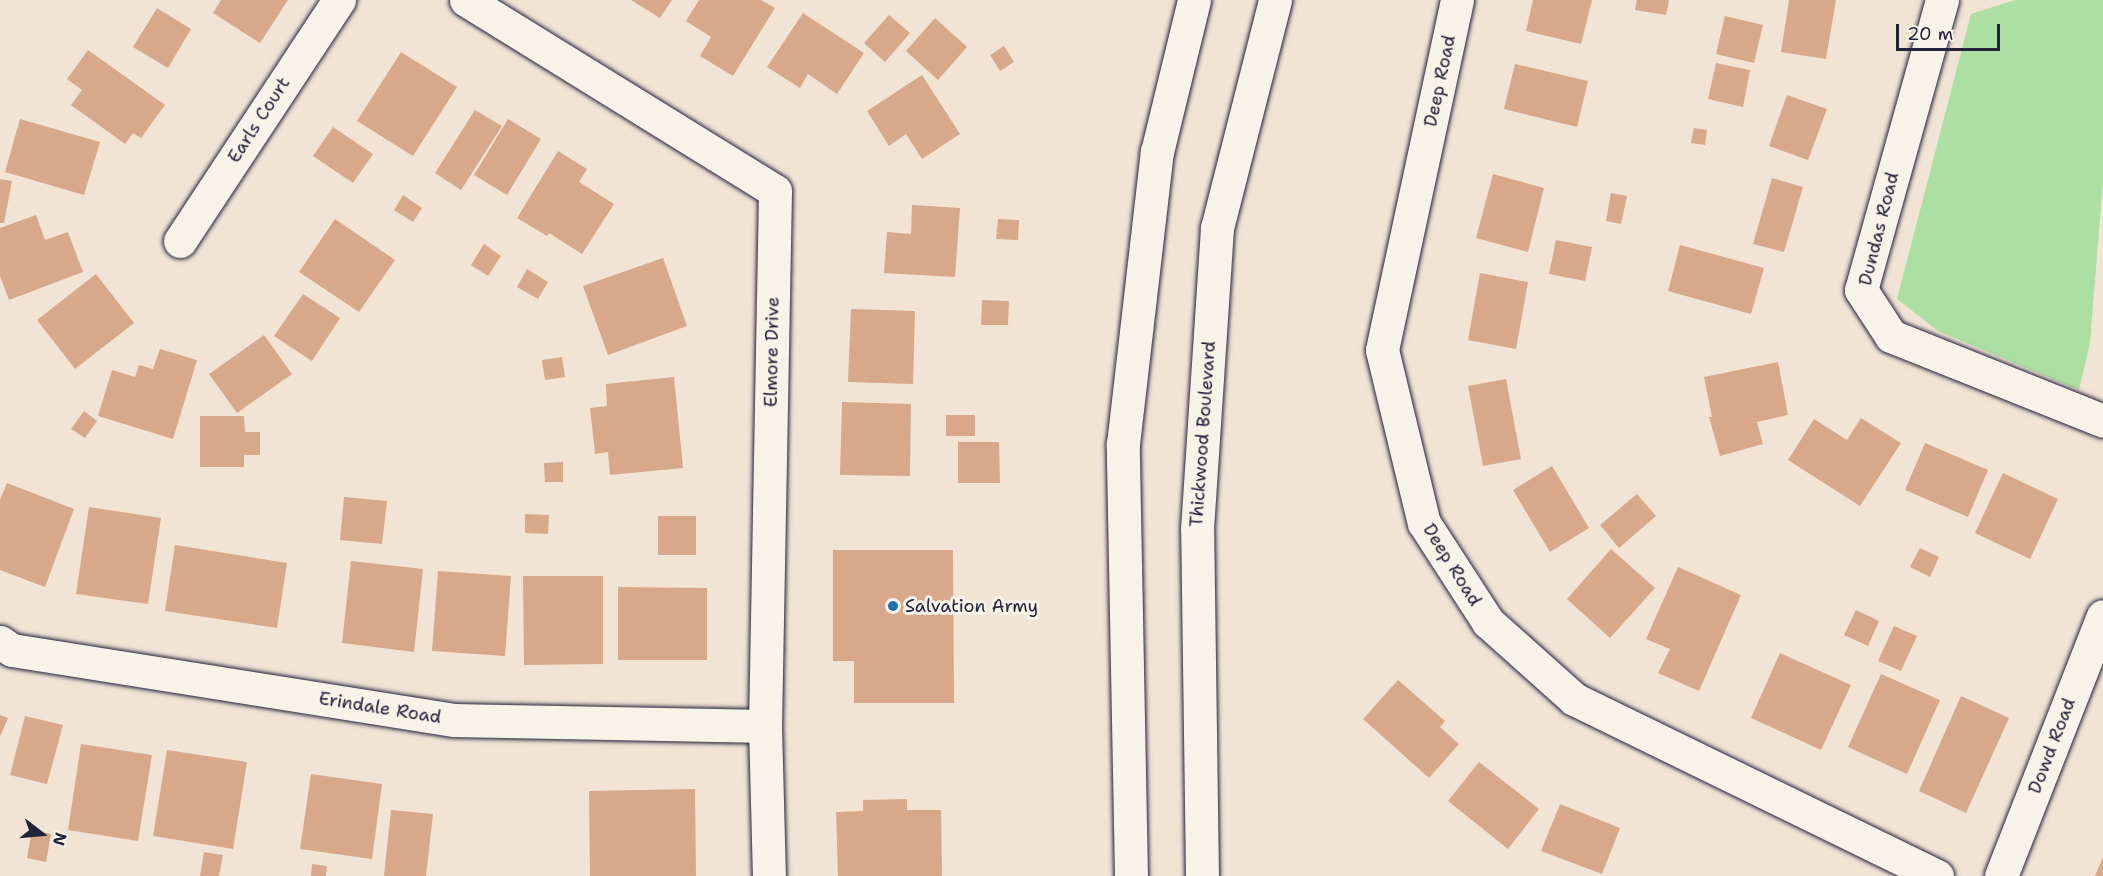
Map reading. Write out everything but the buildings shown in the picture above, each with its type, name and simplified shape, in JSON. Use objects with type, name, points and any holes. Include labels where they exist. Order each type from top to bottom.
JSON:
[{"type":"street","name":"Earls Court","points":[[180,240],[339,0]]},
{"type":"street","name":"Elmore Drive","points":[[466,0],[775,191],[765,726],[769,876]]},
{"type":"street","points":[[1131,876],[1124,444],[1157,152],[1194,0]]},
{"type":"street","name":"Thickwood Boulevard","points":[[1202,876],[1197,530],[1217,228],[1275,0]]},
{"type":"street","name":"Deep Road","points":[[1458,0],[1382,350],[1424,523],[1488,622],[1574,699],[1937,876]]},
{"type":"street","name":"Dundas Road","points":[[1942,0],[1861,290],[1891,336],[2103,421]]},
{"type":"street","name":"Dowd Road","points":[[2001,876],[2103,616]]},
{"type":"street","name":"Erindale Road","points":[[0,642],[12,650],[455,720],[765,726]]},
{"type":"green space","points":[[2015,0],[2103,0],[2103,181],[2090,343],[2079,390],[1938,331],[1897,299],[1971,14]]},
{"type":"place","name":"Salvation Army","points":[[893,606]]}]
